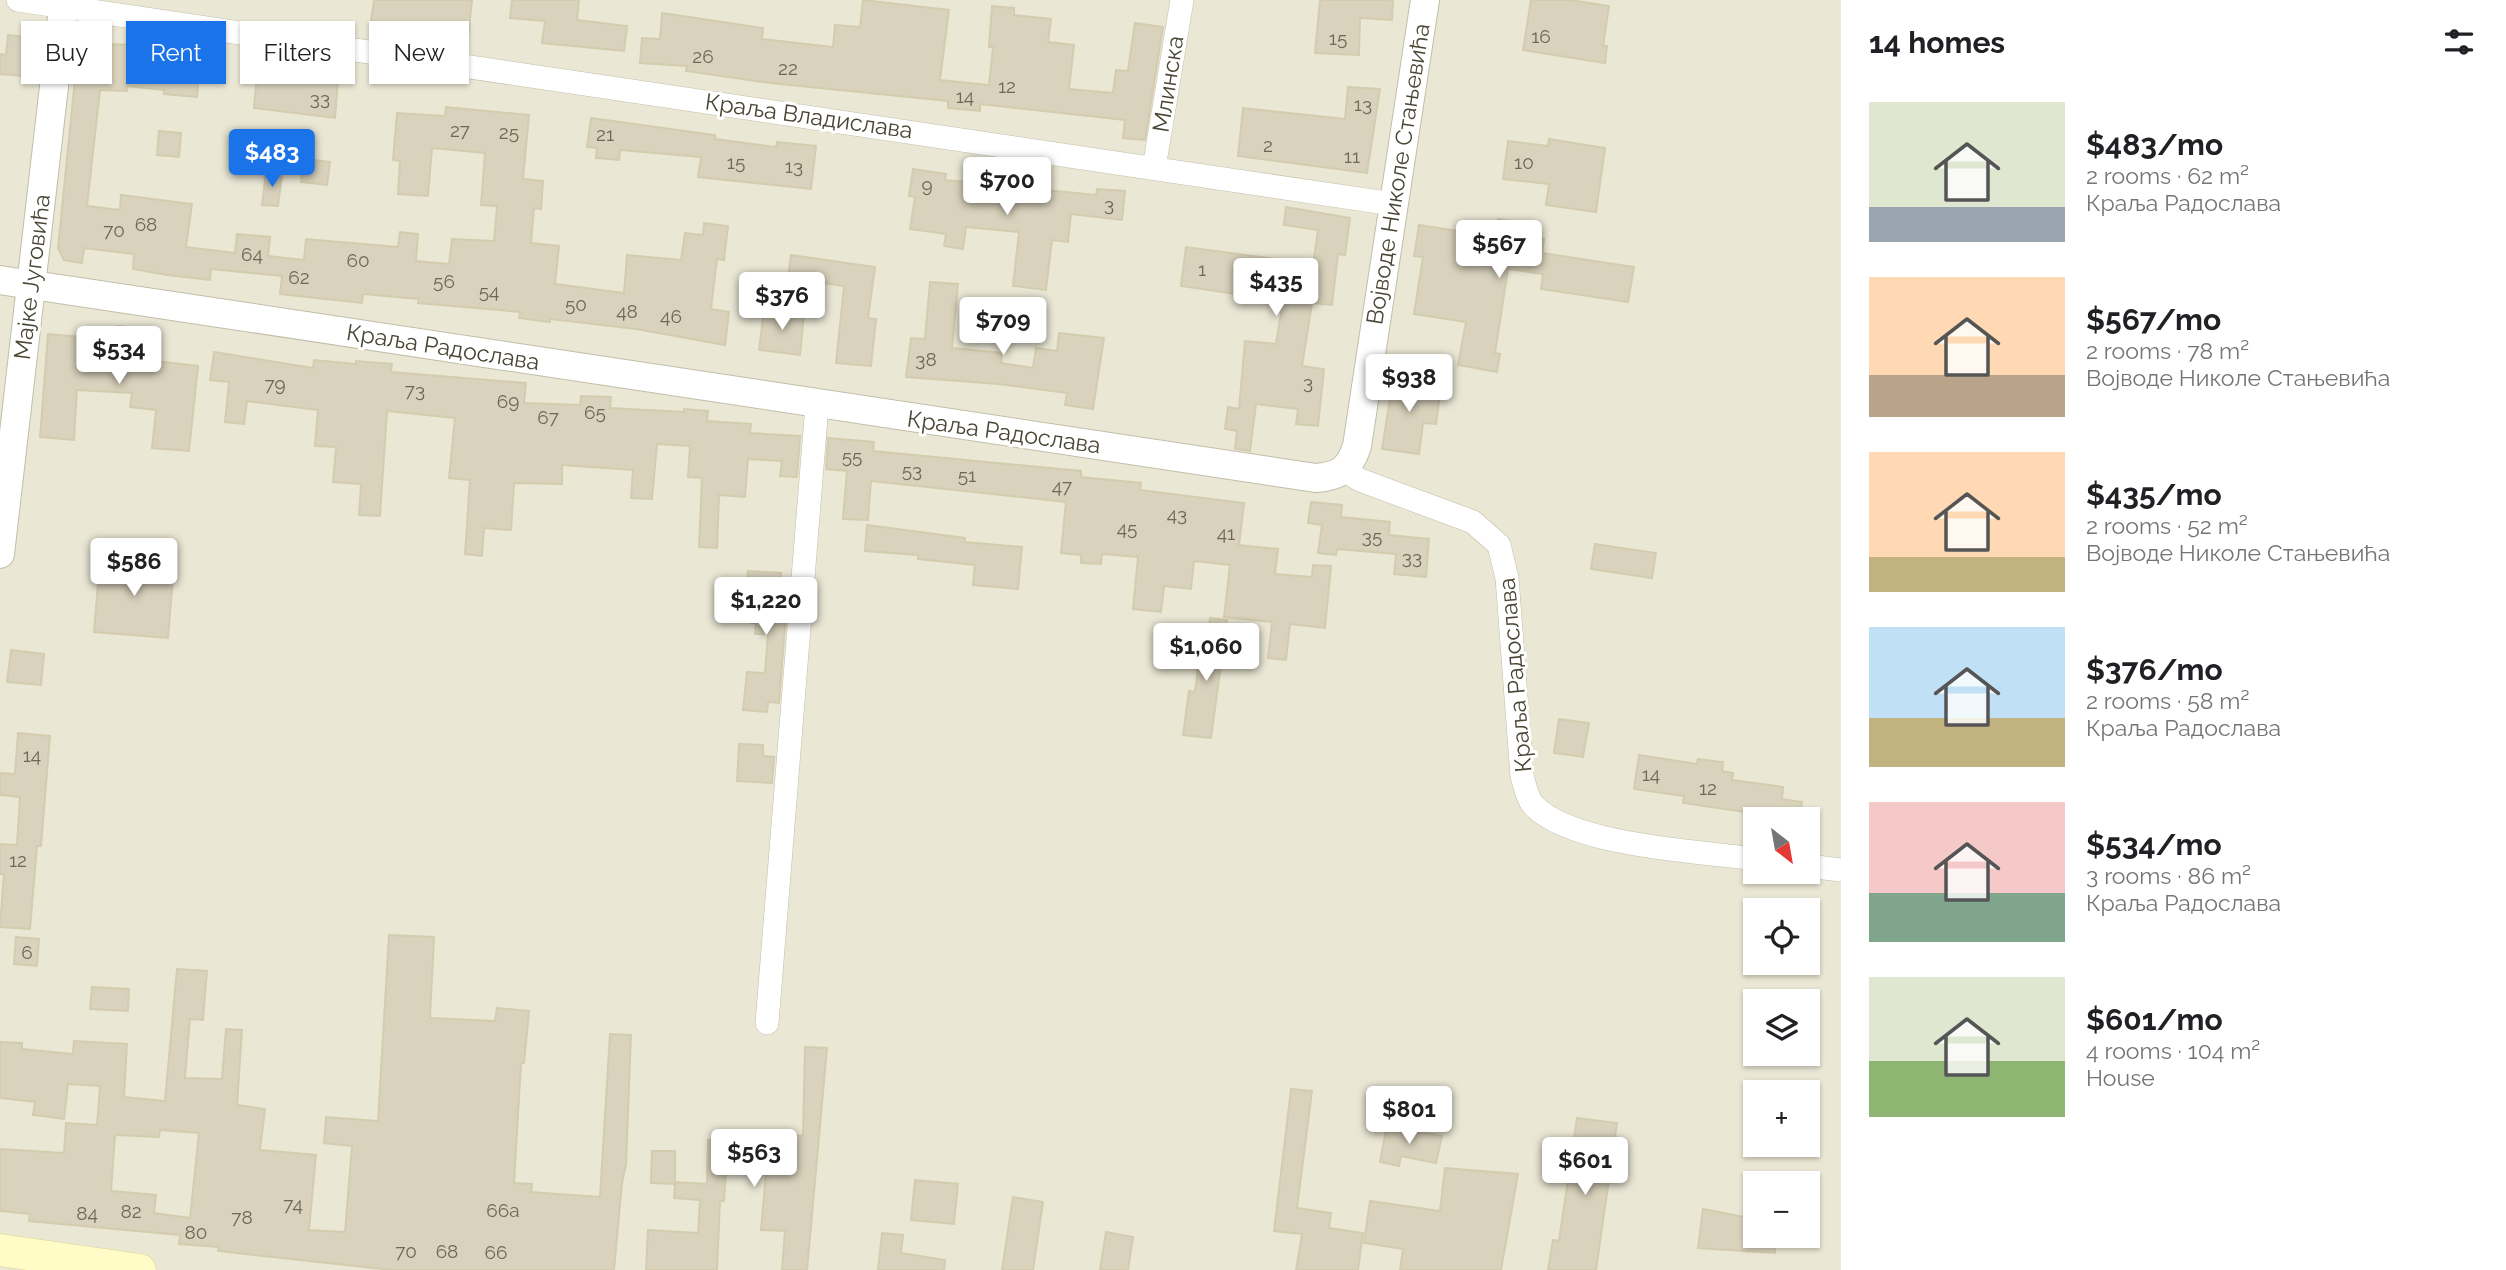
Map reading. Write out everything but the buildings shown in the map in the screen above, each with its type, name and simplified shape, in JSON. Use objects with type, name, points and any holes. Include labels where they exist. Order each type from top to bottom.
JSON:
[{"type":"main road","points":[[0,1250],[140,1270]]},
{"type":"street","name":"Краља Владислава","points":[[18,0],[64,4],[1393,204]]},
{"type":"street","name":"Млинска","points":[[1154,168],[1182,0]]},
{"type":"street","name":"Војводе Николе Стањевића","points":[[1345,471],[1357,446],[1425,0]]},
{"type":"street","name":"Мајке Југовића","points":[[1,542],[64,4]]},
{"type":"street","name":"Краља Радослава","points":[[0,280],[1316,478],[1334,477],[1345,471],[1360,480],[1473,522],[1499,545],[1507,578],[1522,776],[1532,804],[1552,820],[1581,832],[1743,857]]},
{"type":"street","points":[[767,1023],[817,405]]},
{"type":"street","points":[[1820,867],[1841,870]]},
{"type":"shaded area","points":[[0,0],[1841,0],[1841,1270],[0,1270]]}]
